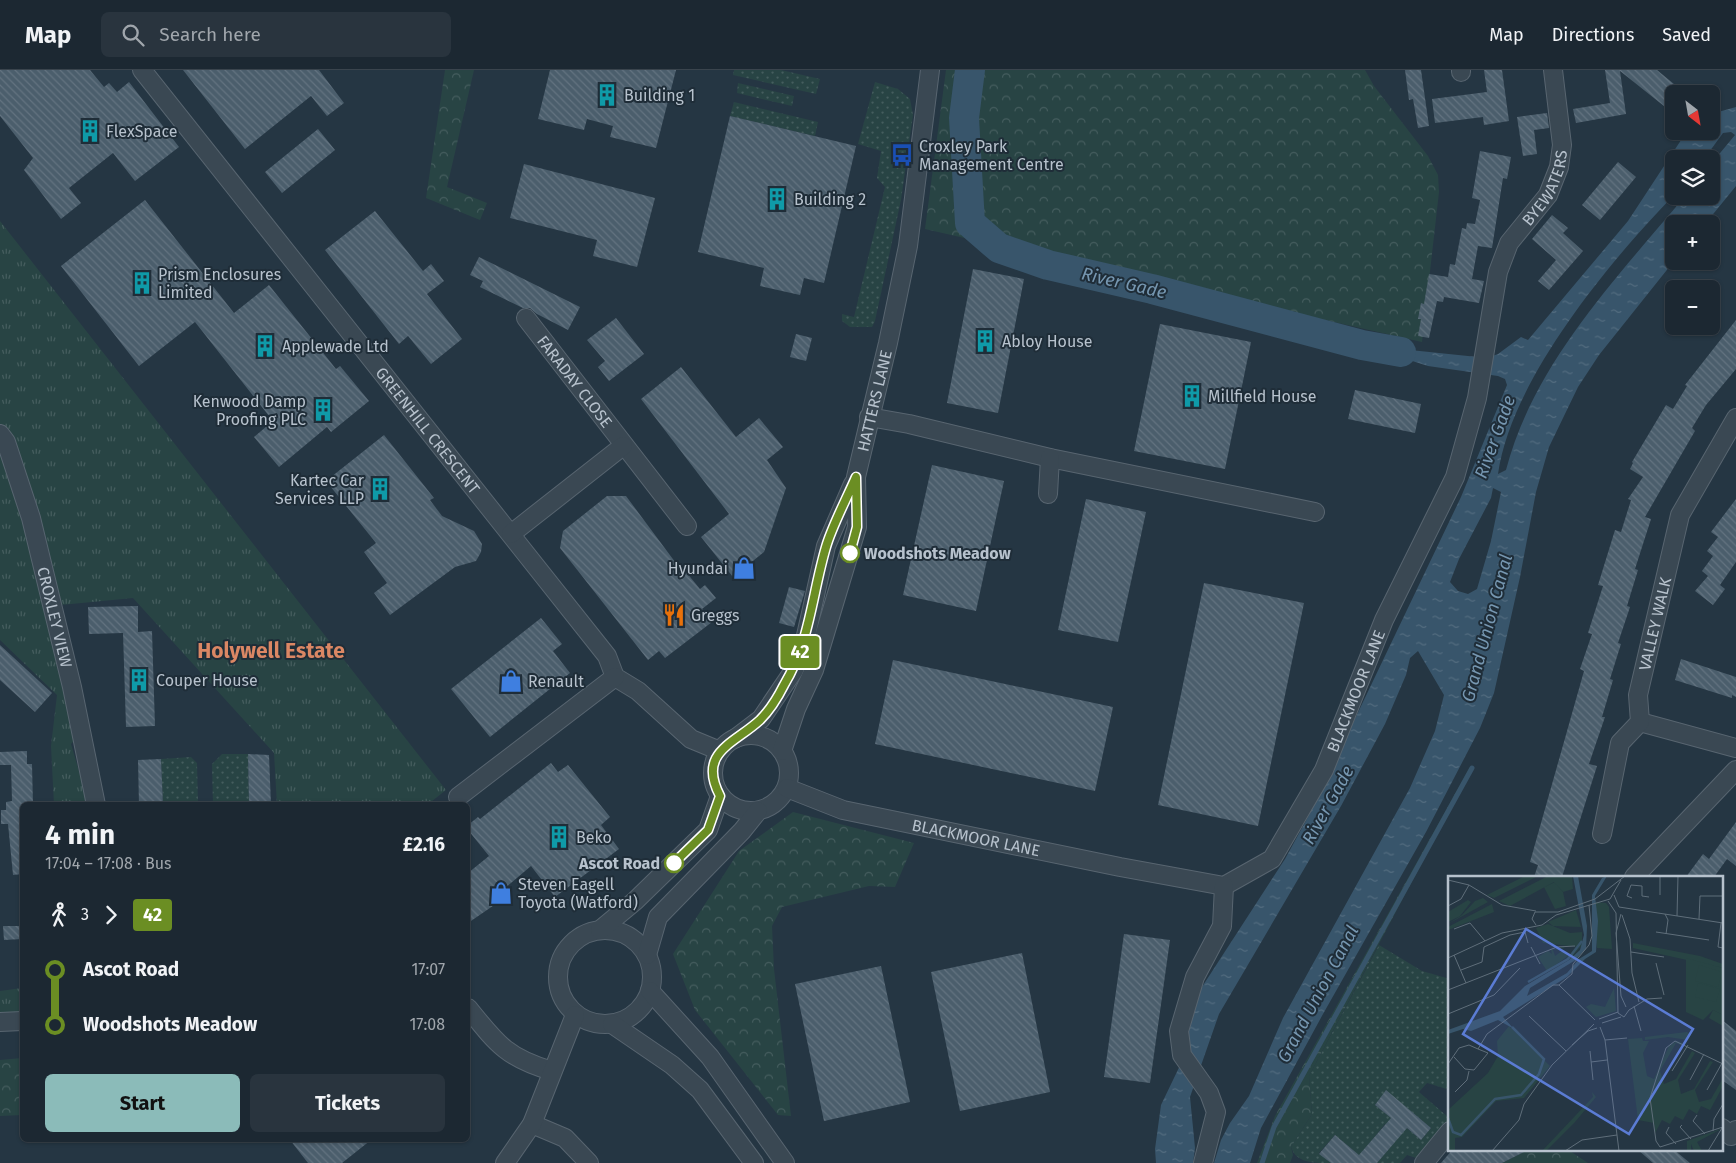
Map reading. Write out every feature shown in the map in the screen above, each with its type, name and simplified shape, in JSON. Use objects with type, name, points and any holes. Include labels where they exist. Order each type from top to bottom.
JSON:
[{"type":"street","name":"GREENHILL CRESCENT","points":[[142,70],[607,656],[615,676]]},
{"type":"street","name":"HATTERS LANE","points":[[782,750],[796,708],[814,670],[857,527],[856,477],[888,343],[908,246],[930,70]]},
{"type":"street","name":"BYEWATERS","points":[[1493,296],[1498,272],[1509,243],[1548,196],[1559,167],[1562,145],[1553,70]]},
{"type":"street","name":"BLACKMOOR LANE","points":[[787,788],[843,810],[1120,867],[1224,886],[1272,859],[1324,770],[1384,620],[1455,477],[1476,398],[1493,296]]},
{"type":"street","name":"FARADAY CLOSE","points":[[526,318],[623,446],[687,526]]},
{"type":"street","points":[[869,417],[909,424],[1050,458],[1315,512]]},
{"type":"street","name":"VALLEY WALK","points":[[1640,722],[1638,695],[1680,515],[1736,418]]},
{"type":"street","name":"CROXLEY VIEW","points":[[0,434],[6,442],[31,518],[72,687],[95,802]]},
{"type":"street","points":[[511,534],[623,446]]},
{"type":"street","points":[[1048,494],[1050,458]]},
{"type":"street","points":[[758,811],[737,809],[720,796],[713,774],[714,762],[720,751],[761,719],[794,670],[805,640],[826,546],[856,477]]},
{"type":"street","points":[[458,797],[615,676],[638,691],[691,739],[720,751]]},
{"type":"street","points":[[1602,834],[1620,743],[1640,722],[1736,748]]},
{"type":"street","points":[[647,955],[658,918],[758,811],[774,804],[787,788],[789,765],[782,750],[768,739],[758,735],[736,738]]},
{"type":"street","points":[[1635,876],[1736,770]]},
{"type":"street","points":[[600,930],[635,901],[708,830],[720,796]]},
{"type":"street","points":[[1204,1163],[1216,1112],[1208,1092],[1182,1055],[1179,1032],[1196,977],[1222,926],[1224,886]]},
{"type":"street","points":[[600,930],[626,934],[639,944],[647,955],[652,970],[650,992],[636,1012],[622,1021],[612,1024],[595,1024],[575,1014],[561,996],[557,980],[558,968],[564,952],[575,940],[590,932],[600,930]]},
{"type":"street","points":[[650,992],[710,1057],[785,1163]]},
{"type":"street","points":[[470,1010],[492,1038],[511,1055],[552,1072]]},
{"type":"street","points":[[505,1163],[532,1124],[575,1014]]},
{"type":"street","points":[[0,1022],[20,1021]]},
{"type":"street","points":[[612,1024],[672,1065],[700,1090],[754,1163]]},
{"type":"street","points":[[532,1124],[566,1138],[589,1163]]},
{"type":"street","points":[[1724,1130],[1731,1136],[1736,1130]]},
{"type":"street","points":[[1424,1163],[1448,1133]]},
{"type":"green space","points":[[445,70],[474,70],[447,187],[487,203],[480,220],[426,198]]},
{"type":"green space","points":[[734,70],[781,70],[820,79],[816,94],[733,75]]},
{"type":"green space","points":[[946,70],[1365,70],[1374,86],[1428,156],[1438,175],[1439,192],[1422,342],[925,229]]},
{"type":"green space","points":[[875,82],[898,89],[910,99],[913,115],[901,200],[875,321],[872,327],[850,327],[842,321],[842,314],[854,317],[885,187],[877,178],[881,151],[858,144]]},
{"type":"green space","points":[[738,83],[794,96],[792,106],[737,93]]},
{"type":"green space","points":[[734,102],[818,122],[815,136],[730,116]]},
{"type":"green space","points":[[0,221],[446,790],[431,802],[277,802],[274,753],[133,598],[61,605],[88,725],[71,744],[88,802],[54,802],[51,746],[57,695],[0,640]]},
{"type":"green space","points":[[222,754],[248,754],[249,802],[213,802],[212,764]]},
{"type":"green space","points":[[191,757],[197,763],[198,802],[163,802],[161,759]]},
{"type":"green space","points":[[1470,767],[1472,768],[1309,1076],[1312,1114],[1291,1147],[1293,1155],[1290,1163],[1257,1163],[1275,1116]]},
{"type":"green space","points":[[793,812],[914,843],[895,887],[869,886],[782,907],[772,926],[774,969],[791,1116],[778,1115],[695,1010],[673,954],[739,851]]},
{"type":"green space","points":[[1379,945],[1422,971],[1448,978],[1448,1089],[1427,1083],[1419,1092],[1448,1117],[1448,1124],[1419,1159],[1407,1155],[1400,1163],[1377,1163],[1400,1135],[1402,1124],[1421,1140],[1431,1128],[1386,1091],[1375,1105],[1395,1121],[1390,1128],[1385,1124],[1356,1160],[1355,1152],[1335,1135],[1319,1153],[1331,1163],[1306,1161],[1297,1156],[1291,1147],[1312,1114],[1309,1076]]},
{"type":"green space","points":[[20,988],[20,1014],[0,1012],[0,991]]},
{"type":"green space","points":[[20,1058],[20,1115],[0,1116],[0,1060]]},
{"type":"green space","points":[[1522,1150],[1568,1150],[1588,1163],[1502,1163],[1518,1155]]},
{"type":"water","points":[[1736,107],[1736,186],[1712,215],[1669,215],[1677,205],[1720,205],[1720,153],[1735,135],[1731,132],[1723,133],[1720,137],[1720,111]]},
{"type":"water","points":[[1681,140],[1718,140],[1711,150],[1675,150]]},
{"type":"water","name":"Grand Union Canal","points":[[1665,165],[1665,204],[1621,254],[1566,324],[1542,362],[1522,400],[1507,438],[1498,474],[1506,470],[1519,431],[1536,394],[1557,358],[1605,291],[1665,220],[1665,270],[1667,270],[1599,355],[1578,387],[1549,447],[1536,492],[1520,577],[1494,693],[1480,728],[1426,832],[1261,1128],[1250,1163],[1214,1163],[1221,1140],[1230,1123],[1249,1096],[1283,1018],[1410,788],[1435,731],[1444,695],[1418,651],[1410,658],[1406,675],[1385,724],[1341,806],[1219,1014],[1190,1097],[1195,1148],[1193,1163],[1156,1163],[1155,1149],[1161,1105],[1186,1053],[1184,1043],[1200,990],[1285,859],[1308,817],[1461,497],[1507,385],[1505,379],[1498,376],[1428,366],[1362,345],[1487,358],[1498,354],[1521,337],[1528,340],[1628,221]],"holes":[[[1493,488],[1501,492],[1491,541],[1477,589],[1468,594],[1458,591],[1450,582],[1459,559],[1491,498]]]},
{"type":"building","name":"FlexSpace","points":[[0,70],[90,70],[104,87],[109,83],[117,92],[129,82],[179,147],[135,181],[113,153],[69,188],[81,203],[61,219],[24,170],[33,158],[0,116]]},
{"type":"building","points":[[183,70],[319,70],[344,103],[327,116],[311,96],[245,149]]},
{"type":"building","name":"Building 1","points":[[550,70],[676,70],[656,148],[610,137],[613,126],[587,119],[584,130],[538,119]]},
{"type":"building","points":[[1405,70],[1421,70],[1429,126],[1418,128],[1413,99],[1409,100]]},
{"type":"building","points":[[1484,70],[1502,70],[1509,121],[1484,125],[1483,117],[1435,123],[1432,99],[1487,92]]},
{"type":"building","points":[[1605,70],[1657,70],[1675,85],[1665,85],[1665,107],[1620,71],[1626,114],[1576,123],[1573,109],[1610,103]]},
{"type":"building","points":[[1547,113],[1549,128],[1534,130],[1537,154],[1523,156],[1517,117]]},
{"type":"building","name":"Building 2","points":[[730,116],[856,146],[824,283],[804,278],[800,295],[760,286],[764,268],[698,252]]},
{"type":"building","points":[[318,129],[335,150],[282,193],[265,172]]},
{"type":"building","points":[[1480,151],[1511,157],[1507,179],[1503,178],[1492,248],[1478,246],[1472,279],[1484,281],[1479,303],[1444,297],[1443,302],[1437,301],[1429,338],[1418,336],[1421,319],[1418,319],[1421,303],[1424,304],[1429,274],[1448,277],[1450,264],[1455,265],[1462,228],[1466,229],[1467,223],[1475,224],[1480,200],[1472,198]]},
{"type":"building","points":[[1618,162],[1636,177],[1600,220],[1582,205]]},
{"type":"building","points":[[524,164],[655,198],[637,267],[593,256],[597,240],[510,218]]},
{"type":"building","points":[[145,200],[234,313],[269,285],[336,369],[340,366],[369,401],[331,432],[327,427],[279,467],[254,437],[273,421],[195,322],[139,366],[61,266]]},
{"type":"building","points":[[375,211],[423,271],[431,264],[444,281],[427,294],[462,339],[431,364],[408,336],[399,344],[325,250]]},
{"type":"building","points":[[1552,215],[1568,228],[1563,233],[1583,251],[1549,290],[1538,281],[1556,260],[1532,239]]},
{"type":"building","points":[[479,257],[580,307],[568,330],[537,314],[530,308],[523,308],[480,287],[483,281],[470,275]]},
{"type":"building","name":"Abloy House","points":[[973,269],[1024,279],[998,413],[947,403]]},
{"type":"building","points":[[616,318],[644,354],[609,381],[598,367],[605,361],[587,340]]},
{"type":"building","points":[[1736,320],[1736,369],[1706,405],[1692,428],[1695,431],[1645,517],[1651,519],[1635,569],[1638,570],[1627,606],[1630,607],[1618,643],[1621,644],[1610,679],[1613,680],[1602,717],[1605,717],[1589,764],[1597,766],[1562,876],[1534,876],[1538,865],[1530,862],[1584,671],[1580,669],[1592,634],[1588,633],[1603,586],[1598,585],[1615,530],[1621,532],[1631,500],[1628,499],[1643,477],[1630,469],[1632,462],[1666,405],[1673,409],[1687,386],[1685,385]]},
{"type":"building","name":"Millfield House","points":[[1160,324],[1251,342],[1225,469],[1134,451]]},
{"type":"building","points":[[796,334],[812,338],[806,361],[790,357]]},
{"type":"building","points":[[681,367],[736,437],[759,418],[783,447],[767,460],[786,488],[764,552],[733,577],[701,537],[729,514],[641,399]]},
{"type":"building","points":[[1355,390],[1421,404],[1415,433],[1348,419]]},
{"type":"building","points":[[384,435],[434,498],[430,500],[442,516],[474,531],[482,544],[481,552],[476,561],[455,567],[390,615],[374,593],[387,583],[364,552],[376,543],[326,481]]},
{"type":"building","points":[[932,465],[1004,481],[976,611],[903,595]]},
{"type":"building","points":[[607,496],[626,496],[684,574],[686,572],[700,589],[705,585],[716,598],[702,609],[712,622],[665,658],[659,651],[648,660],[560,548],[563,531]]},
{"type":"building","points":[[1086,499],[1146,512],[1118,642],[1058,630]]},
{"type":"building","points":[[1736,499],[1736,562],[1720,585],[1725,589],[1713,605],[1695,591],[1708,576],[1702,571],[1713,556],[1707,551],[1718,537],[1711,532]]},
{"type":"building","points":[[1204,583],[1304,603],[1258,826],[1158,805]]},
{"type":"building","points":[[789,587],[805,591],[794,627],[779,623]]},
{"type":"building","name":"Couper House","points":[[138,606],[138,632],[152,631],[155,726],[126,727],[123,633],[89,634],[88,607]]},
{"type":"building","name":"Renault","points":[[541,618],[562,644],[553,651],[570,673],[490,737],[451,689]]},
{"type":"building","points":[[0,645],[52,693],[35,712],[0,680]]},
{"type":"building","points":[[1681,659],[1736,677],[1736,697],[1732,695],[1732,698],[1675,680]]},
{"type":"building","points":[[893,660],[1113,707],[1095,791],[875,744]]},
{"type":"building","points":[[27,751],[27,764],[32,764],[33,802],[20,802],[20,874],[13,875],[8,824],[1,824],[1,810],[6,810],[6,802],[12,801],[11,765],[0,765],[0,752]]},
{"type":"building","points":[[248,754],[269,755],[271,802],[249,802]]},
{"type":"building","points":[[161,759],[163,802],[139,802],[138,760]]},
{"type":"building","name":"Beko","points":[[551,763],[558,772],[568,765],[610,817],[601,825],[619,849],[555,897],[531,866],[505,888],[512,893],[470,922],[470,871],[489,856],[470,832],[470,823],[478,817],[480,819]]},
{"type":"building","points":[[1736,822],[1736,866],[1727,859],[1715,876],[1687,876],[1703,854],[1709,859]]},
{"type":"building","points":[[3,926],[20,926],[20,939],[4,940]]},
{"type":"building","points":[[1124,934],[1170,940],[1150,1083],[1104,1077]]},
{"type":"building","points":[[1022,953],[1050,1092],[960,1111],[931,972]]},
{"type":"building","points":[[881,966],[910,1102],[824,1121],[795,984]]},
{"type":"building","points":[[1724,1022],[1736,1031],[1736,1090],[1724,1081]]},
{"type":"building","points":[[1386,1090],[1431,1128],[1421,1140],[1407,1128],[1377,1163],[1331,1163],[1319,1154],[1335,1135],[1359,1155],[1391,1118],[1375,1105]]},
{"type":"building","points":[[292,1142],[368,1142],[342,1163],[308,1163]]},
{"type":"building","points":[[1452,1150],[1528,1150],[1502,1163],[1441,1163]]},
{"type":"building","points":[[1638,1150],[1674,1150],[1690,1163],[1653,1163]]},
{"type":"waterway","name":"River Gade","points":[[970,70],[964,118],[970,223],[999,248],[1048,265],[1152,289],[1362,345],[1401,352]]},
{"type":"waterway","points":[[1262,1163],[1274,1127],[1472,768]]},
{"type":"bus line","name":"42","points":[[674,863],[708,830],[720,796],[713,774],[714,762],[720,751],[727,743],[761,719],[794,670],[805,640],[826,546],[856,477],[857,527],[850,553]]},
{"type":"place","name":"Building 1","points":[[607,95]]},
{"type":"place","name":"FlexSpace","points":[[90,131]]},
{"type":"place","name":"Croxley Park Management Centre","points":[[902,155]]},
{"type":"place","name":"Building 2","points":[[777,199]]},
{"type":"place","name":"Prism Enclosures Limited","points":[[142,283]]},
{"type":"place","name":"Abloy House","points":[[985,341]]},
{"type":"place","name":"Applewade Ltd","points":[[265,346]]},
{"type":"place","name":"Millfield House","points":[[1192,396]]},
{"type":"place","name":"Kenwood Damp Proofing PLC","points":[[323,410]]},
{"type":"place","name":"Kartec Car Services LLP","points":[[380,489]]},
{"type":"place","name":"Woodshots Meadow","points":[[850,553]]},
{"type":"place","name":"Hyundai","points":[[744,568]]},
{"type":"place","name":"Greggs","points":[[674,615]]},
{"type":"place","name":"Couper House","points":[[139,680]]},
{"type":"place","name":"Renault","points":[[511,681]]},
{"type":"place","name":"Beko","points":[[559,837]]},
{"type":"place","name":"Ascot Road","points":[[674,863]]},
{"type":"place","name":"Steven Eagell Toyota (Watford)","points":[[501,893]]},
{"type":"district","name":"Holywell Estate","points":[[271,651]]}]
